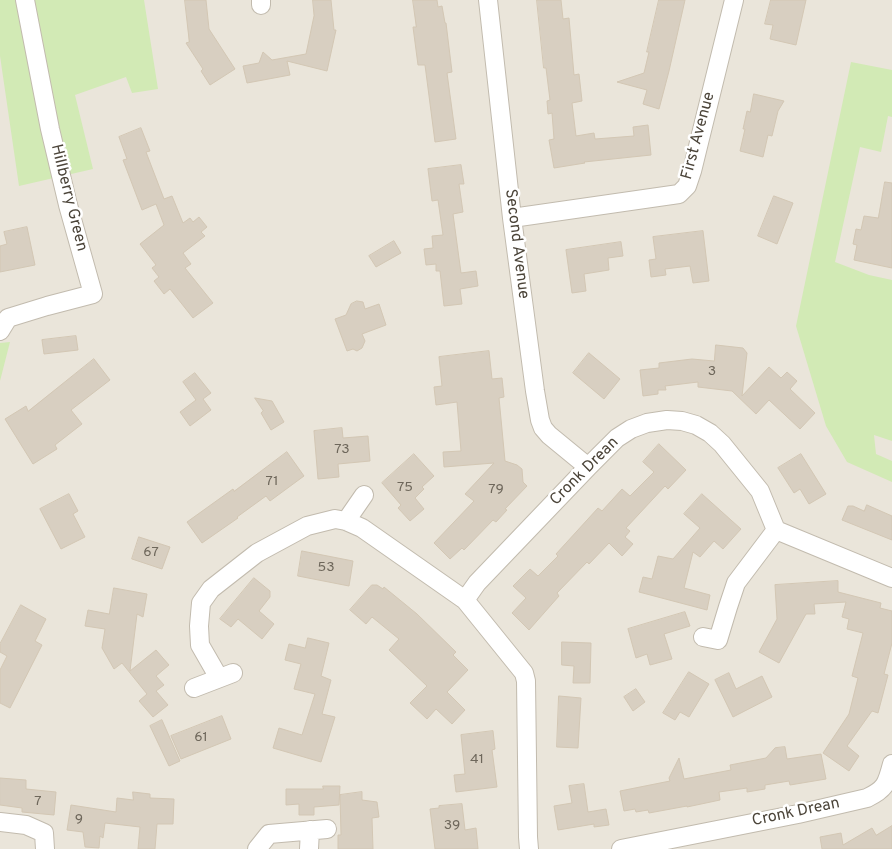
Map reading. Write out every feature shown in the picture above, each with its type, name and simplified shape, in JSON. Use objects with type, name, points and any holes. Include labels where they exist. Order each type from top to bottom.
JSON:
[{"type":"street","name":"Hillberry Green","points":[[0,331],[8,318],[93,294],[68,205],[50,129],[25,0]]},
{"type":"street","name":"Second Avenue","points":[[488,0],[512,218],[540,420],[543,428],[549,435],[588,467]]},
{"type":"street","name":"First Avenue","points":[[512,218],[679,194],[687,186],[692,171],[734,0]]},
{"type":"street","name":"Cronk Drean","points":[[465,600],[477,583],[617,438],[631,429],[647,423],[667,420],[682,421],[710,434],[722,444],[760,491],[776,530]]},
{"type":"street","points":[[346,521],[364,495]]},
{"type":"street","points":[[194,688],[226,676],[200,645],[201,603],[211,589],[257,553],[307,526],[336,519],[362,528],[465,600],[524,673],[526,681],[529,849]]},
{"type":"street","points":[[718,641],[736,583],[776,530],[892,578]]},
{"type":"street","name":"Cronk Drean","points":[[621,849],[798,814],[867,798],[877,793],[887,783],[892,764]]},
{"type":"street","points":[[0,822],[26,825],[44,833],[45,849]]},
{"type":"street","points":[[257,849],[269,834],[318,830],[309,849]]},
{"type":"shaded area","points":[[0,0],[892,0],[892,849],[0,849]]},
{"type":"green space","points":[[0,0],[144,0],[158,89],[132,93],[126,77],[75,95],[93,169],[19,186],[0,56]]},
{"type":"green space","points":[[851,62],[892,70],[892,117],[888,116],[881,152],[860,147],[835,262],[869,275],[892,280],[892,441],[874,435],[876,454],[892,461],[892,482],[847,462],[826,426],[796,326]]},
{"type":"green space","points":[[10,342],[0,381],[0,343]]},
{"type":"building","points":[[185,0],[206,0],[209,29],[235,69],[210,85],[201,71],[203,69],[186,43],[189,42]]},
{"type":"building","points":[[313,0],[331,0],[334,30],[336,30],[327,71],[287,61],[290,75],[247,83],[243,66],[259,63],[263,52],[272,60],[306,54],[314,16]]},
{"type":"building","points":[[413,0],[437,0],[438,7],[442,6],[452,72],[447,73],[456,139],[435,142],[425,65],[418,65],[413,27],[416,27]]},
{"type":"building","points":[[537,0],[561,0],[563,19],[569,18],[574,75],[579,74],[582,101],[572,103],[576,136],[594,133],[595,139],[634,136],[633,127],[648,125],[651,155],[584,162],[554,168],[549,140],[554,139],[552,113],[548,114],[547,101],[550,100],[546,68],[544,68]]},
{"type":"building","points":[[659,0],[685,0],[659,109],[643,104],[647,90],[617,82],[644,73]]},
{"type":"building","points":[[771,0],[806,0],[796,45],[770,39],[773,25],[765,24]]},
{"type":"building","points":[[754,94],[784,101],[778,111],[772,136],[768,135],[763,157],[740,151],[747,111],[750,112]]},
{"type":"building","points":[[141,128],[150,151],[146,152],[164,199],[172,196],[183,223],[190,218],[193,222],[199,217],[207,227],[201,232],[205,236],[183,253],[191,264],[185,268],[213,303],[193,318],[170,289],[164,294],[154,281],[159,277],[152,268],[156,265],[140,244],[164,225],[156,204],[142,210],[123,160],[127,159],[119,137]]},
{"type":"building","points":[[461,165],[464,184],[459,184],[463,212],[453,214],[461,273],[476,271],[478,286],[460,289],[462,304],[444,306],[440,271],[436,271],[436,264],[426,265],[424,249],[433,248],[432,236],[443,235],[438,200],[432,201],[428,169]]},
{"type":"building","points":[[885,182],[892,183],[892,268],[854,260],[857,245],[853,244],[856,229],[861,230],[864,216],[878,218]]},
{"type":"building","points":[[774,196],[793,203],[777,244],[758,236]]},
{"type":"building","points":[[27,227],[35,265],[0,272],[0,246],[7,244],[4,232]]},
{"type":"building","points":[[703,231],[709,281],[693,283],[690,266],[665,269],[666,275],[651,277],[649,260],[656,259],[653,237]]},
{"type":"building","points":[[394,241],[401,253],[376,267],[369,256]]},
{"type":"building","points":[[621,242],[623,256],[608,258],[609,270],[584,274],[586,291],[572,293],[566,250]]},
{"type":"building","points":[[357,301],[363,302],[365,309],[379,304],[386,325],[362,334],[365,341],[362,348],[357,351],[353,349],[347,351],[335,319],[346,315],[351,304]]},
{"type":"building","points":[[76,336],[78,350],[44,354],[42,340]]},
{"type":"building","points":[[716,345],[743,348],[747,353],[742,396],[769,367],[781,378],[787,372],[797,381],[790,389],[815,413],[800,429],[769,400],[756,414],[732,391],[698,387],[698,382],[665,386],[666,390],[658,390],[658,394],[643,396],[640,370],[659,368],[659,363],[692,359],[714,361]]},
{"type":"building","points":[[489,351],[492,379],[502,378],[504,397],[499,398],[505,461],[522,469],[523,482],[527,486],[505,509],[507,510],[496,522],[493,520],[464,550],[462,548],[450,559],[434,543],[474,501],[465,494],[494,463],[444,467],[443,452],[461,451],[457,402],[436,405],[434,387],[442,386],[439,357]]},
{"type":"building","points":[[589,353],[620,379],[604,399],[573,373]]},
{"type":"building","points":[[94,359],[110,380],[71,410],[82,424],[55,445],[57,449],[33,464],[5,419],[26,406],[28,411]]},
{"type":"building","points":[[195,373],[211,393],[203,399],[211,410],[190,426],[180,412],[196,400],[183,382]]},
{"type":"building","points":[[255,398],[272,401],[284,422],[271,430]]},
{"type":"building","points":[[342,428],[343,438],[368,436],[370,461],[338,464],[339,477],[318,479],[314,431]]},
{"type":"building","points":[[659,444],[686,470],[668,489],[665,486],[626,528],[630,531],[625,537],[633,544],[622,556],[609,543],[589,564],[587,562],[557,593],[559,596],[529,630],[512,613],[526,598],[513,586],[530,569],[538,576],[558,556],[556,554],[598,508],[602,511],[622,489],[630,496],[654,472],[643,462]]},
{"type":"building","points":[[287,452],[304,476],[270,501],[266,496],[202,543],[187,522],[233,489],[234,491]]},
{"type":"building","points":[[414,454],[434,476],[422,487],[424,489],[415,498],[424,509],[410,521],[398,508],[401,505],[382,483]]},
{"type":"building","points":[[801,454],[826,494],[809,504],[800,489],[794,493],[778,468]]},
{"type":"building","points":[[69,494],[78,511],[73,514],[85,537],[61,549],[40,509]]},
{"type":"building","points":[[702,494],[741,529],[723,549],[714,541],[700,557],[693,552],[684,588],[710,595],[707,610],[639,592],[643,577],[652,579],[658,556],[673,559],[700,528],[684,514]]},
{"type":"building","points":[[867,505],[892,516],[892,540],[842,520],[848,506],[864,511]]},
{"type":"building","points":[[139,537],[170,547],[162,569],[132,559]]},
{"type":"building","points":[[302,551],[353,561],[349,586],[298,576]]},
{"type":"building","points":[[254,578],[270,591],[270,597],[259,611],[274,624],[262,639],[238,619],[231,627],[220,619]]},
{"type":"building","points":[[838,581],[838,592],[881,603],[880,608],[892,611],[892,643],[884,674],[888,675],[878,713],[872,711],[847,746],[859,756],[849,771],[823,753],[849,714],[858,678],[852,676],[863,633],[847,629],[849,619],[842,617],[846,602],[814,604],[815,614],[806,614],[779,663],[759,652],[777,619],[775,585]]},
{"type":"building","points":[[372,585],[377,585],[383,589],[384,587],[417,614],[456,652],[453,655],[468,670],[447,692],[465,710],[452,724],[436,709],[427,719],[410,703],[427,686],[389,650],[399,639],[372,617],[366,624],[350,610]]},
{"type":"building","points":[[114,588],[147,594],[143,617],[137,614],[130,671],[156,650],[169,665],[156,676],[164,685],[156,691],[168,705],[153,717],[139,701],[147,694],[122,663],[114,669],[102,648],[105,629],[85,626],[88,610],[109,614]]},
{"type":"building","points":[[21,605],[46,619],[35,641],[42,645],[10,708],[0,703],[0,670],[7,656],[0,652],[0,644]]},
{"type":"building","points":[[685,612],[690,626],[664,634],[672,659],[650,665],[647,654],[636,658],[628,629]]},
{"type":"building","points":[[308,638],[329,643],[321,676],[331,680],[322,714],[335,717],[321,762],[273,748],[279,728],[302,735],[315,694],[294,689],[301,664],[285,660],[289,644],[305,648]]},
{"type":"building","points":[[562,642],[591,643],[590,683],[573,683],[574,666],[562,665]]},
{"type":"building","points":[[689,672],[709,684],[689,717],[680,712],[675,720],[663,713]]},
{"type":"building","points":[[729,673],[736,689],[762,676],[772,697],[733,717],[715,680]]},
{"type":"building","points":[[636,689],[645,702],[633,711],[624,697]]},
{"type":"building","points":[[559,696],[581,698],[578,748],[557,747]]},
{"type":"building","points":[[222,716],[231,739],[181,759],[171,736]]},
{"type":"building","points":[[162,720],[180,761],[169,766],[150,726]]},
{"type":"building","points":[[493,731],[495,749],[492,750],[497,787],[456,792],[454,775],[465,774],[461,735]]},
{"type":"building","points":[[785,747],[787,759],[821,754],[826,779],[790,785],[789,781],[765,785],[765,789],[747,792],[747,788],[719,792],[720,800],[687,807],[649,813],[648,810],[636,812],[635,809],[624,811],[620,791],[670,781],[669,778],[679,758],[684,779],[731,770],[730,765],[766,758],[775,748]]},
{"type":"building","points":[[0,778],[26,780],[26,789],[56,792],[54,815],[22,812],[22,808],[0,805]]},
{"type":"building","points":[[584,784],[588,812],[606,809],[609,825],[594,827],[594,824],[558,830],[554,806],[572,803],[569,786]]},
{"type":"building","points":[[323,786],[340,786],[339,805],[314,807],[314,815],[299,815],[299,804],[286,805],[286,789],[323,789]]},
{"type":"building","points":[[133,792],[150,794],[150,798],[174,799],[173,824],[157,824],[155,849],[138,849],[140,827],[105,823],[103,838],[100,836],[99,848],[85,847],[83,832],[67,830],[71,805],[116,812],[117,798],[133,800]]},
{"type":"building","points":[[362,792],[362,800],[377,802],[379,817],[372,818],[373,849],[338,849],[338,835],[341,835],[340,795]]},
{"type":"building","points":[[462,804],[465,830],[476,828],[478,849],[435,849],[430,809],[439,808],[439,806]]},
{"type":"building","points":[[892,826],[892,849],[822,849],[820,837],[841,833],[843,845],[872,828],[876,835]]}]
